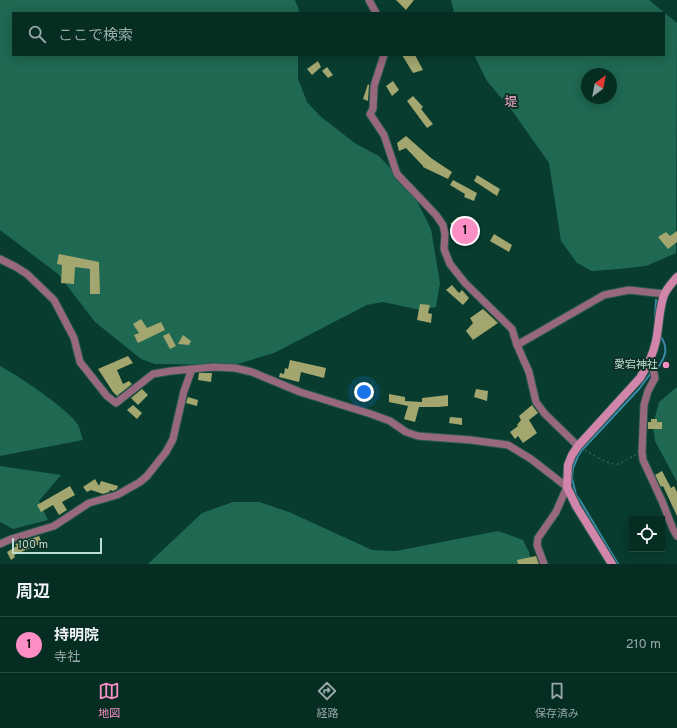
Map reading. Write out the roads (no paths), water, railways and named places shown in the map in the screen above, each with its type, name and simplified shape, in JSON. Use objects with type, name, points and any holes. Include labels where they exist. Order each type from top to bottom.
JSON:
[{"type":"street","points":[[369,0],[375,12]]},
{"type":"street","points":[[384,56],[374,86],[373,109],[370,114],[384,135],[394,169],[436,215],[443,225],[445,234],[444,249],[450,264],[465,283],[512,329],[517,345],[529,372],[536,402],[545,414],[581,448]]},
{"type":"street","points":[[0,260],[27,274],[54,300],[74,338],[80,362],[107,396],[116,403],[153,374],[214,367],[235,368],[252,372],[300,392],[372,414],[390,421],[406,432],[418,436],[471,440],[508,445],[531,459],[567,487],[576,506],[612,564]]},
{"type":"street","points":[[544,564],[537,545],[538,538],[556,512],[567,487],[568,465],[572,455],[581,448],[640,378],[651,359],[656,341],[660,311],[665,294],[677,276]]},
{"type":"street","points":[[517,345],[604,295],[629,290],[665,294]]},
{"type":"street","points":[[651,359],[655,378],[648,391],[644,405],[643,460],[677,536]]},
{"type":"street","points":[[0,544],[11,539],[54,526],[89,503],[117,494],[140,482],[147,476],[166,452],[173,439],[184,391],[192,369]]},
{"type":"waterway","points":[[655,318],[656,300]]},
{"type":"waterway","points":[[655,371],[661,363],[665,353],[664,344],[660,335]]},
{"type":"waterway","points":[[618,564],[576,495],[572,478],[573,468],[582,450],[639,389],[651,373]]},
{"type":"place","name":"持明院","points":[[465,231]]},
{"type":"place","name":"愛宕神社","points":[[666,365]]},
{"type":"district","name":"堤","points":[[511,103]]}]
